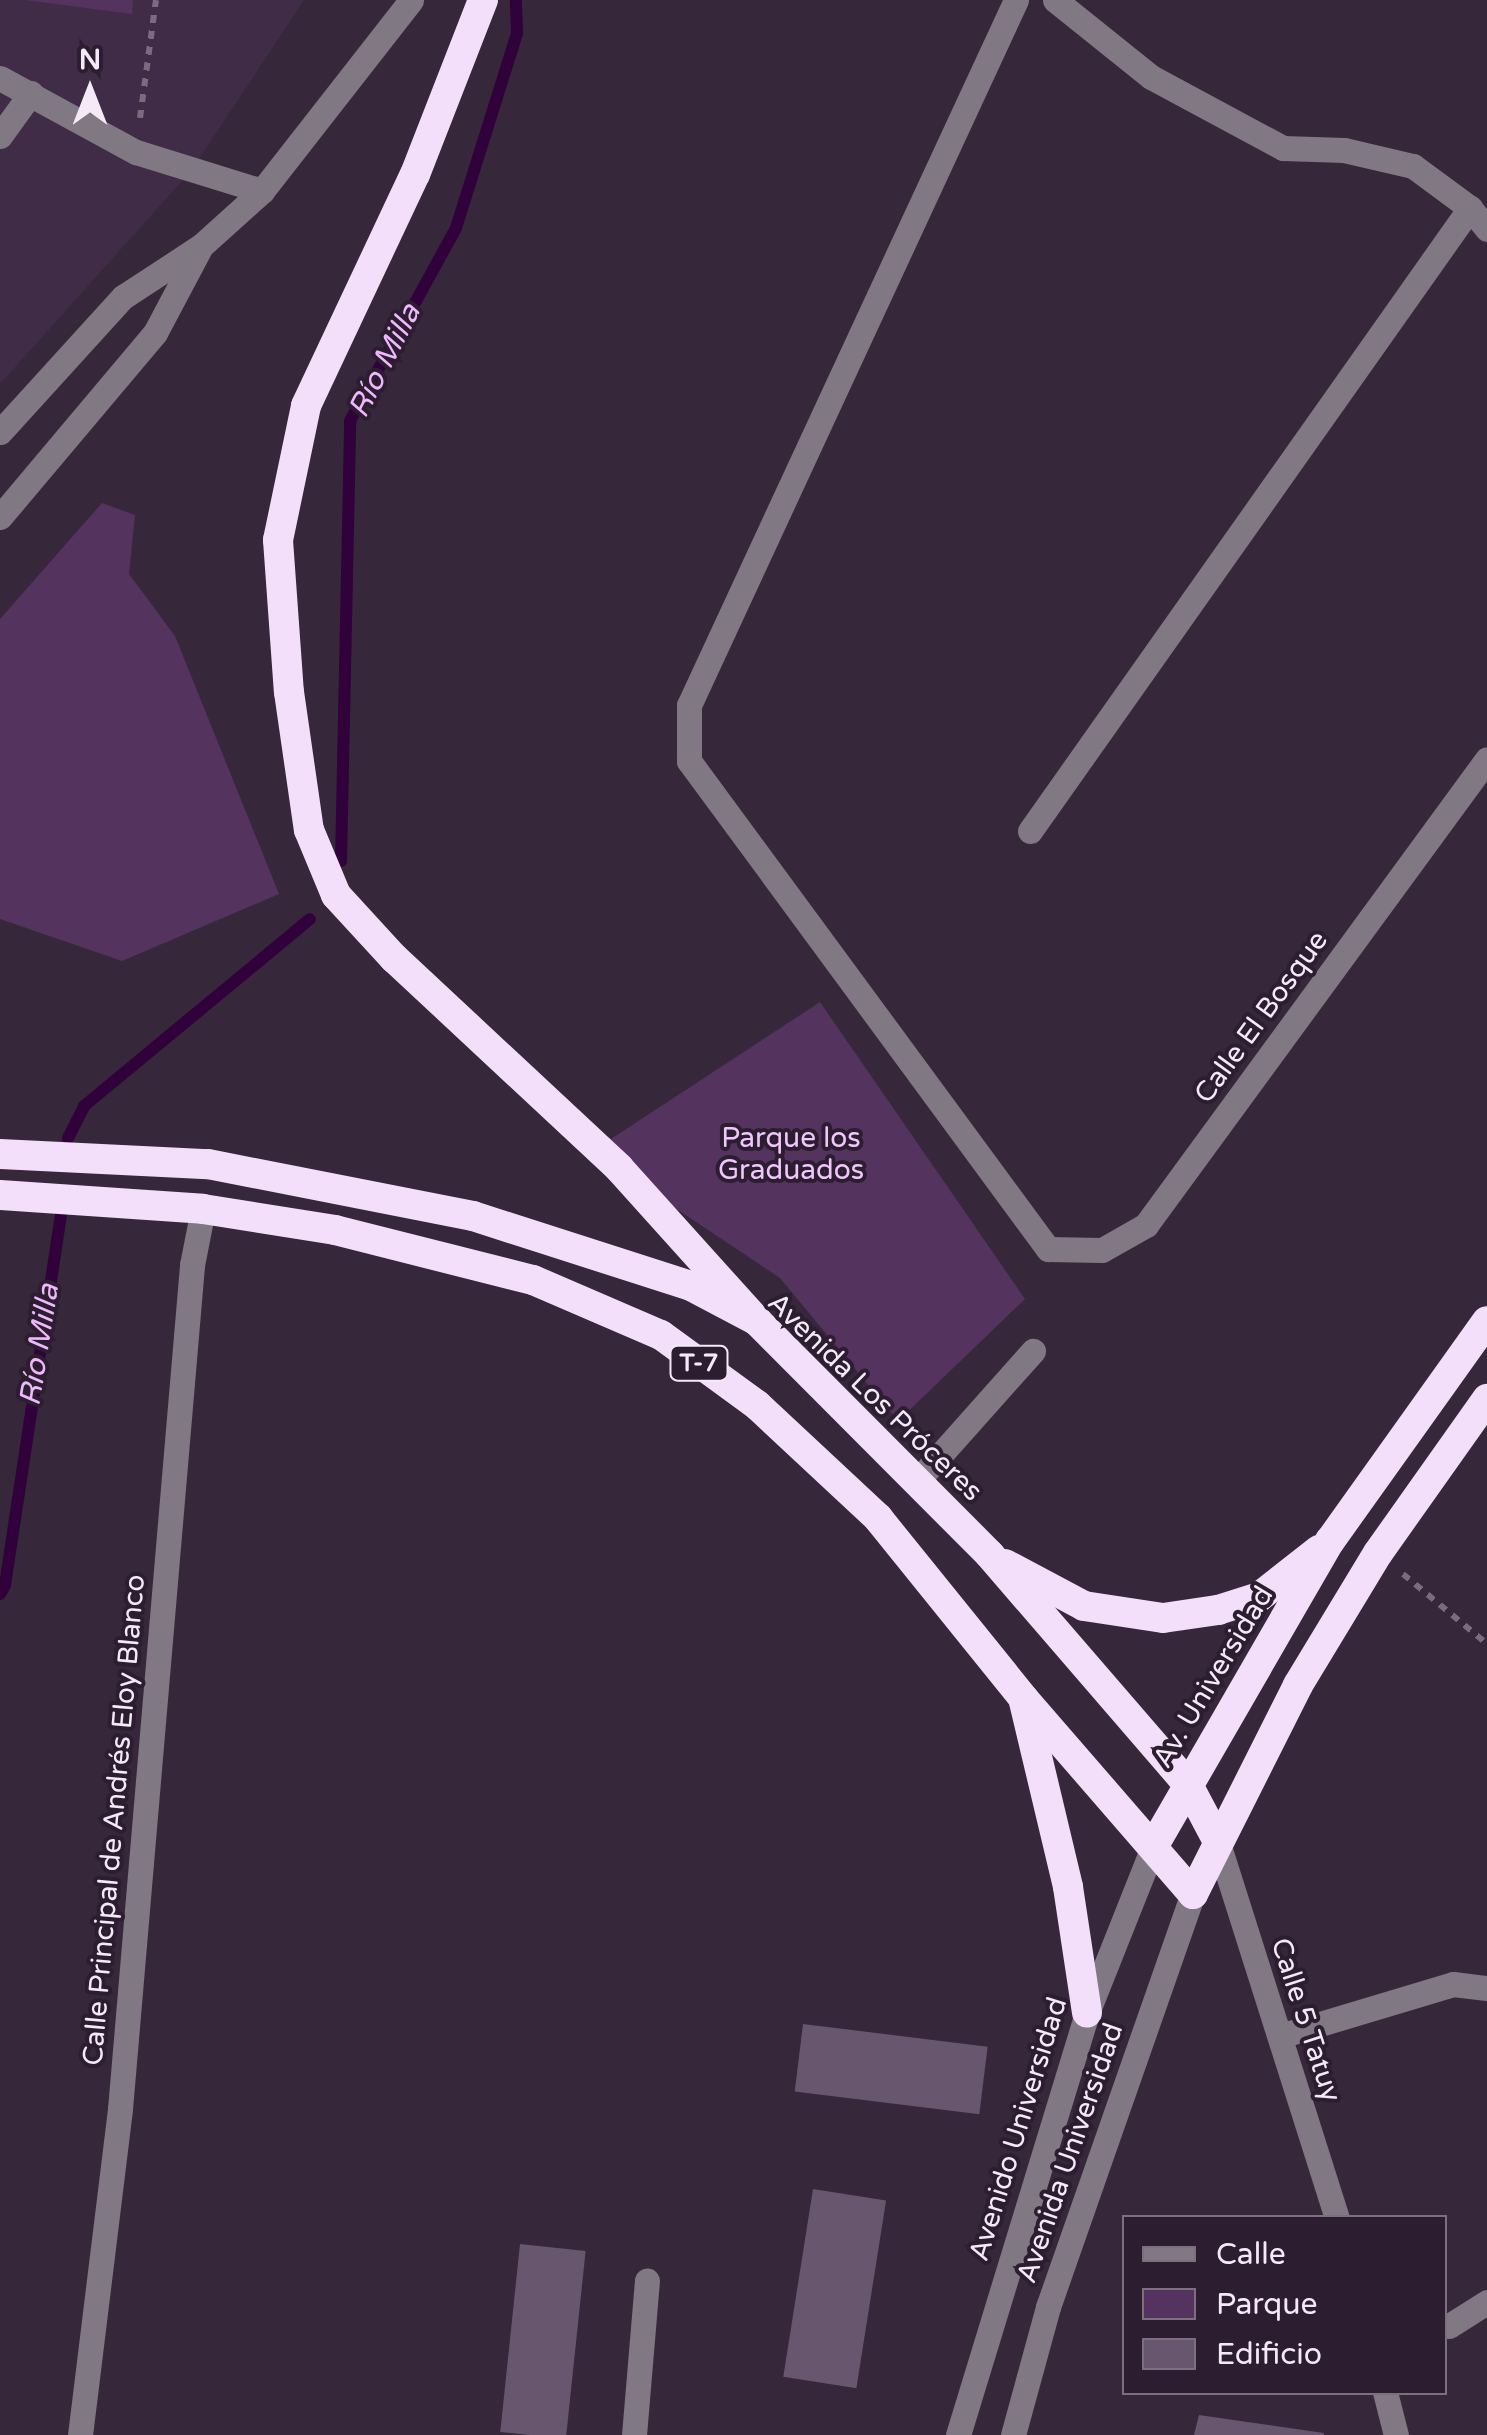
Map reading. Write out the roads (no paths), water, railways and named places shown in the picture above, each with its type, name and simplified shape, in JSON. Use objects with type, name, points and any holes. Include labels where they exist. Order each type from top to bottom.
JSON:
[{"type":"highway","points":[[483,0],[414,174],[306,406],[278,540],[289,692],[308,830],[336,895],[371,933],[620,1168],[758,1321]]},
{"type":"highway","name":"Avenida Los Próceres","points":[[0,1154],[208,1164],[473,1216],[690,1286],[758,1321],[990,1555],[1187,1783],[1218,1840]]},
{"type":"highway","name":"T-7","points":[[0,1195],[203,1209],[335,1230],[533,1280],[660,1335],[758,1405],[878,1518],[1024,1699],[1193,1894]]},
{"type":"highway","points":[[990,1555],[1084,1606],[1163,1618],[1218,1610],[1259,1596],[1330,1541],[1487,1320]]},
{"type":"highway","points":[[1193,1894],[1298,1685],[1378,1553],[1487,1399]]},
{"type":"highway","name":"Av. Universidad","points":[[1153,1847],[1330,1541]]},
{"type":"highway","points":[[1024,1699],[1068,1887],[1087,2012]]},
{"type":"street","points":[[0,432],[123,297],[201,246],[262,191],[411,0]]},
{"type":"street","name":"Calle El Bosque","points":[[1016,0],[689,705],[689,761],[1048,1248],[1102,1250],[1146,1225],[1487,759]]},
{"type":"street","points":[[1055,0],[1150,77],[1283,148],[1344,150],[1413,166],[1470,208],[1487,229]]},
{"type":"street","points":[[0,78],[136,152],[262,191]]},
{"type":"street","points":[[0,136],[31,93]]},
{"type":"street","points":[[1030,831],[1470,208]]},
{"type":"street","points":[[0,517],[154,333],[201,246]]},
{"type":"street","name":"Calle Principal de Andrés Eloy Blanco","points":[[80,2435],[120,2108],[192,1264],[203,1209]]},
{"type":"street","points":[[918,1480],[1034,1351]]},
{"type":"street","name":"Calle 5 Tatuy","points":[[1218,1840],[1336,2215]]},
{"type":"street","name":"Avenido Universidad","points":[[958,2435],[1087,2012],[1153,1847]]},
{"type":"street","name":"Avenida Universidad","points":[[1013,2435],[1048,2307],[1193,1894]]},
{"type":"street","points":[[1280,2036],[1453,1984],[1487,1988]]},
{"type":"street","points":[[634,2435],[647,2281]]},
{"type":"street","points":[[1449,2326],[1487,2302]]},
{"type":"street","points":[[1386,2395],[1396,2435]]},
{"type":"waterway","name":"Río Milla","points":[[341,861],[350,421],[456,228],[517,33],[516,0]]},
{"type":"waterway","name":"Río Milla","points":[[68,1138],[84,1106],[310,919]]},
{"type":"waterway","name":"Río Milla","points":[[0,1594],[5,1585],[61,1215]]},
{"type":"park label","name":"Parque los Graduados","points":[[791,1154]]}]
